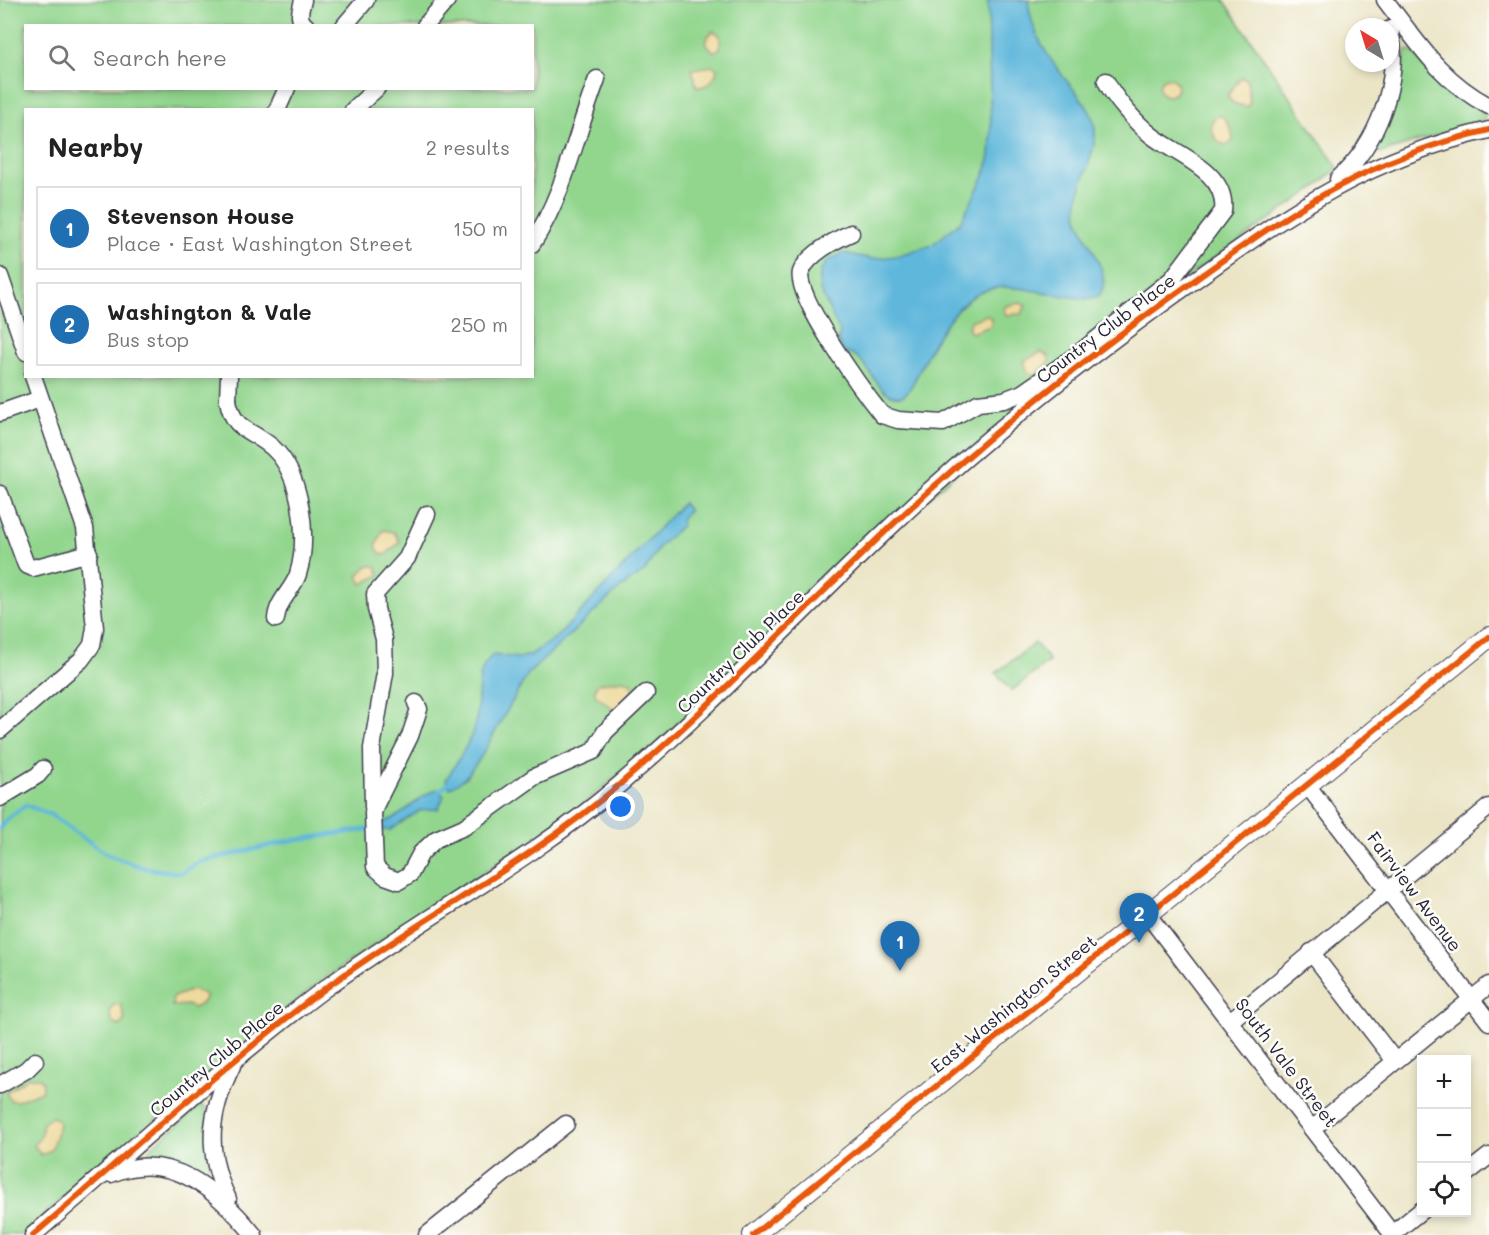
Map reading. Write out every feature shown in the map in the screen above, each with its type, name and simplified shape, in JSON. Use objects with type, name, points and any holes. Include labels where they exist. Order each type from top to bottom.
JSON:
[{"type":"main road","name":"East Washington Street","points":[[753,1235],[1489,637]]},
{"type":"street","points":[[303,0],[299,13],[304,24]]},
{"type":"street","points":[[346,24],[366,0]]},
{"type":"street","points":[[427,24],[447,0]]},
{"type":"street","name":"Country Club Place","points":[[1384,0],[1388,18]]},
{"type":"street","name":"Country Club Place","points":[[1384,0],[1441,73],[1460,89],[1489,106]]},
{"type":"street","name":"Country Club Place","points":[[33,1235],[235,1060],[325,989],[516,863],[615,789],[708,705],[883,533],[958,466],[1066,377],[1170,298],[1316,197],[1351,166],[1377,126],[1392,72]]},
{"type":"street","points":[[534,240],[572,157],[597,79]]},
{"type":"street","points":[[851,233],[808,261],[801,271],[800,282],[829,339],[882,415],[897,420],[943,423],[978,403],[1004,400],[1022,393],[1078,354],[1172,279],[1223,211],[1224,200],[1214,181],[1196,164],[1149,134],[1111,91],[1106,81]]},
{"type":"street","points":[[278,108],[286,90]]},
{"type":"street","points":[[355,108],[375,90]]},
{"type":"street","name":"Country Club Place","points":[[1316,197],[1383,164],[1425,147],[1489,130]]},
{"type":"street","points":[[0,276],[22,329]]},
{"type":"street","points":[[0,730],[81,660],[92,645],[95,628],[85,528],[34,378]]},
{"type":"street","points":[[229,378],[228,400],[236,422],[278,454],[298,496],[302,519],[300,565],[294,582],[276,610],[276,619]]},
{"type":"street","points":[[0,412],[40,399]]},
{"type":"street","points":[[0,494],[26,565],[33,568],[89,553]]},
{"type":"street","points":[[427,514],[407,558],[375,594],[375,609],[384,639],[385,673],[372,748],[375,867],[393,880],[404,879],[421,853],[436,839],[464,827],[534,777],[594,751],[604,732],[646,693]]},
{"type":"street","points":[[374,821],[410,736],[418,709],[416,703]]},
{"type":"street","points":[[0,798],[31,780],[43,769]]},
{"type":"street","name":"Fairview Avenue","points":[[1307,785],[1489,1022]]},
{"type":"street","points":[[1230,1021],[1489,807]]},
{"type":"street","name":"South Vale Street","points":[[1148,915],[1392,1235]]},
{"type":"street","points":[[1311,952],[1395,1061]]},
{"type":"street","points":[[1312,1129],[1489,985]]},
{"type":"street","points":[[233,1209],[217,1176],[213,1138],[217,1103],[235,1060]]},
{"type":"street","points":[[0,1085],[26,1070],[35,1061]]},
{"type":"street","points":[[427,1235],[566,1124]]},
{"type":"street","points":[[1471,1171],[1489,1156]]},
{"type":"street","points":[[100,1178],[124,1168],[155,1166],[172,1169],[213,1190],[233,1209],[254,1235]]},
{"type":"street","points":[[1392,1235],[1417,1214]]},
{"type":"green space","points":[[0,0],[1224,0],[1338,168],[1316,187],[1187,277],[1105,338],[661,740],[566,818],[322,980],[250,1038],[21,1235],[0,1235]]},
{"type":"green space","points":[[1408,50],[1413,52],[1436,79],[1484,113],[1485,120],[1381,153],[1376,150],[1375,145],[1393,107],[1404,55]]},
{"type":"green space","points":[[1035,643],[1050,661],[1011,691],[996,673]]},
{"type":"green space","points":[[202,1105],[207,1110],[209,1166],[202,1172],[179,1162],[151,1156],[149,1152],[151,1147]]},
{"type":"sand","points":[[713,31],[720,35],[720,48],[714,52],[706,43]]},
{"type":"sand","points":[[713,66],[717,69],[713,79],[704,86],[697,87],[692,69]]},
{"type":"sand","points":[[1241,77],[1247,80],[1250,102],[1247,107],[1233,103],[1227,96]]},
{"type":"sand","points":[[1168,78],[1174,81],[1177,87],[1174,93],[1168,96],[1162,93],[1159,87],[1162,81]]},
{"type":"sand","points":[[1217,116],[1224,118],[1231,131],[1233,141],[1227,145],[1217,140],[1213,133],[1211,125]]},
{"type":"sand","points":[[1020,303],[1026,306],[1021,314],[1006,315],[1004,310],[1006,306]]},
{"type":"sand","points":[[986,315],[991,318],[991,326],[971,333],[968,328],[971,321]]},
{"type":"sand","points":[[1041,352],[1049,356],[1049,363],[1035,374],[1028,374],[1024,361]]},
{"type":"sand","points":[[383,530],[394,532],[400,542],[385,555],[379,553],[376,545]]},
{"type":"sand","points":[[367,566],[376,566],[380,575],[362,584],[358,576]]},
{"type":"sand","points":[[625,680],[631,683],[633,690],[625,705],[616,711],[595,695],[595,688],[599,683]]},
{"type":"sand","points":[[192,990],[205,994],[205,999],[201,1004],[194,1008],[187,1005],[172,1006],[173,997]]},
{"type":"sand","points":[[116,1004],[121,1005],[125,1020],[119,1026],[113,1023],[110,1015],[111,1007]]},
{"type":"sand","points":[[29,1077],[40,1078],[43,1083],[42,1091],[17,1101],[10,1100],[6,1092]]},
{"type":"sand","points":[[52,1117],[57,1119],[59,1125],[51,1150],[41,1155],[34,1145],[41,1136],[43,1123]]},
{"type":"water","points":[[988,0],[1028,0],[1033,24],[1042,46],[1083,101],[1093,119],[1094,143],[1080,191],[1078,217],[1101,268],[1103,288],[1098,296],[1088,299],[1019,288],[984,291],[967,300],[951,317],[930,348],[908,391],[903,396],[893,396],[878,385],[861,360],[845,353],[838,342],[840,332],[820,290],[820,272],[826,262],[843,253],[873,259],[896,256],[932,245],[961,221],[985,174],[990,156]]},
{"type":"water","points":[[683,503],[689,511],[682,518],[681,526],[660,546],[645,571],[619,589],[528,674],[479,760],[465,778],[450,788],[446,780],[466,747],[475,726],[480,678],[487,661],[493,655],[519,658],[530,655],[558,636]]},
{"type":"water","points":[[437,789],[444,796],[438,809],[421,810],[390,830],[382,830],[382,823],[397,816]]},
{"type":"waterway","points":[[437,793],[451,781]]},
{"type":"waterway","points":[[0,828],[9,817],[26,805],[51,815],[108,855],[144,868],[181,873],[199,862],[289,841],[370,829]]},
{"type":"cycle path","points":[[33,1235],[212,1079],[285,1019],[360,964],[510,866],[584,814],[619,785],[721,692],[923,496],[998,431],[1115,338],[1266,231],[1334,189],[1406,155],[1489,130]]},
{"type":"cycle path","points":[[753,1235],[1489,637]]},
{"type":"place","name":"Washington & Vale","points":[[1139,943]]},
{"type":"place","name":"Stevenson House","points":[[900,971]]}]
